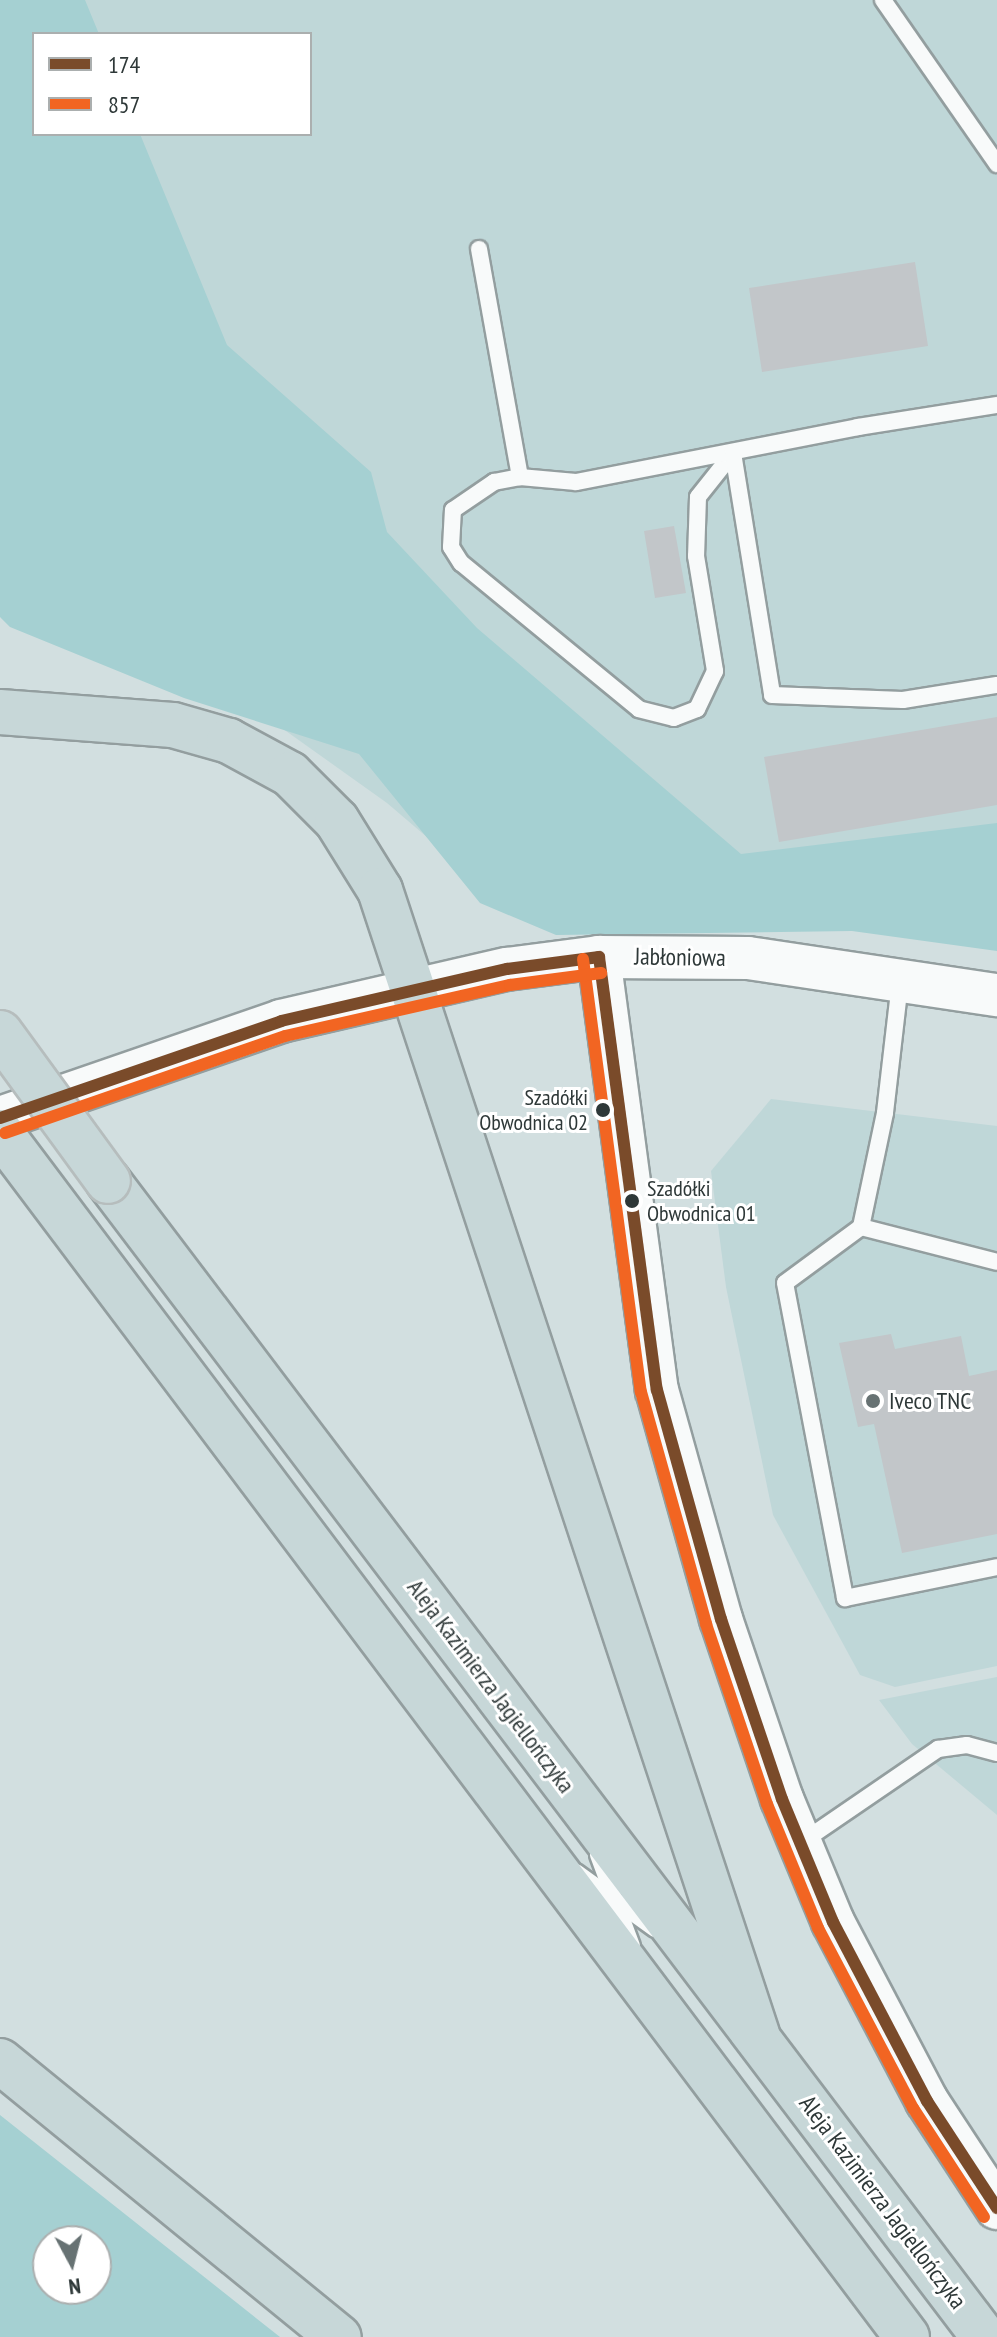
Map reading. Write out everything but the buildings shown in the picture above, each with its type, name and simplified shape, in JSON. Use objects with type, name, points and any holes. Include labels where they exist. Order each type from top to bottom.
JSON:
[{"type":"highway","points":[[0,712],[173,725],[229,741],[290,774],[337,821],[380,890],[415,988],[582,1518],[663,1736],[757,2034]]},
{"type":"highway","name":"Aleja Kazimierza Jagiellończyka","points":[[0,1033],[108,1181],[984,2337]]},
{"type":"highway","points":[[0,1132],[907,2337]]},
{"type":"highway","points":[[0,2061],[339,2337]]},
{"type":"street","name":"Jabłoniowa","points":[[0,1118],[195,1048],[415,988],[599,957],[748,958],[997,995]]},
{"type":"street","points":[[599,957],[657,1390],[721,1619],[800,1842],[833,1922],[927,2101],[997,2208]]},
{"type":"lane","points":[[883,0],[997,164]]},
{"type":"lane","points":[[479,249],[520,477]]},
{"type":"lane","points":[[733,453],[698,497],[696,556],[715,671],[697,709],[674,718],[639,709],[461,563],[451,547],[453,510],[461,501],[494,482],[520,477],[576,482],[733,453],[997,405]]},
{"type":"lane","points":[[733,453],[772,695],[903,700],[997,685]]},
{"type":"lane","points":[[900,981],[885,1113],[861,1227],[785,1283],[845,1598],[997,1567]]},
{"type":"lane","points":[[861,1227],[997,1262]]},
{"type":"lane","points":[[800,1842],[938,1749],[967,1745],[997,1753]]},
{"type":"lane","points":[[578,1800],[652,2000]]},
{"type":"lane","points":[[529,1837],[701,1963]]},
{"type":"shaded area","points":[[0,0],[997,0],[997,836],[517,914],[387,803],[0,527]]},
{"type":"shaded area","points":[[0,0],[85,0],[98,32],[32,32],[32,136],[141,136],[227,345],[371,472],[387,532],[477,628],[741,854],[997,823],[997,951],[852,931],[556,935],[480,903],[359,754],[184,698],[10,627],[0,617]]},
{"type":"shaded area","name":"Iveco TNC","points":[[771,1099],[997,1126],[997,1666],[895,1687],[860,1675],[773,1515],[726,1287],[711,1171]]},
{"type":"shaded area","points":[[997,1677],[997,1815],[912,1744],[879,1700]]},
{"type":"shaded area","points":[[0,2115],[280,2337],[0,2337]]},
{"type":"transit line","name":"174","points":[[599,957],[657,1390],[721,1619],[782,1799],[833,1922],[927,2101],[997,2208]]},
{"type":"transit line","name":"174","points":[[0,1118],[281,1021],[507,969],[599,957]]},
{"type":"transit line","name":"857","points":[[583,959],[641,1392],[706,1624],[767,1804],[818,1928],[913,2108],[984,2217]]},
{"type":"transit line","name":"857","points":[[5,1133],[285,1036],[510,985],[601,973]]},
{"type":"place","name":"Szadółki Obwodnica 02","points":[[603,1110]]},
{"type":"place","name":"Szadółki Obwodnica 01","points":[[632,1201]]},
{"type":"place","name":"Iveco TNC","points":[[873,1401]]}]
